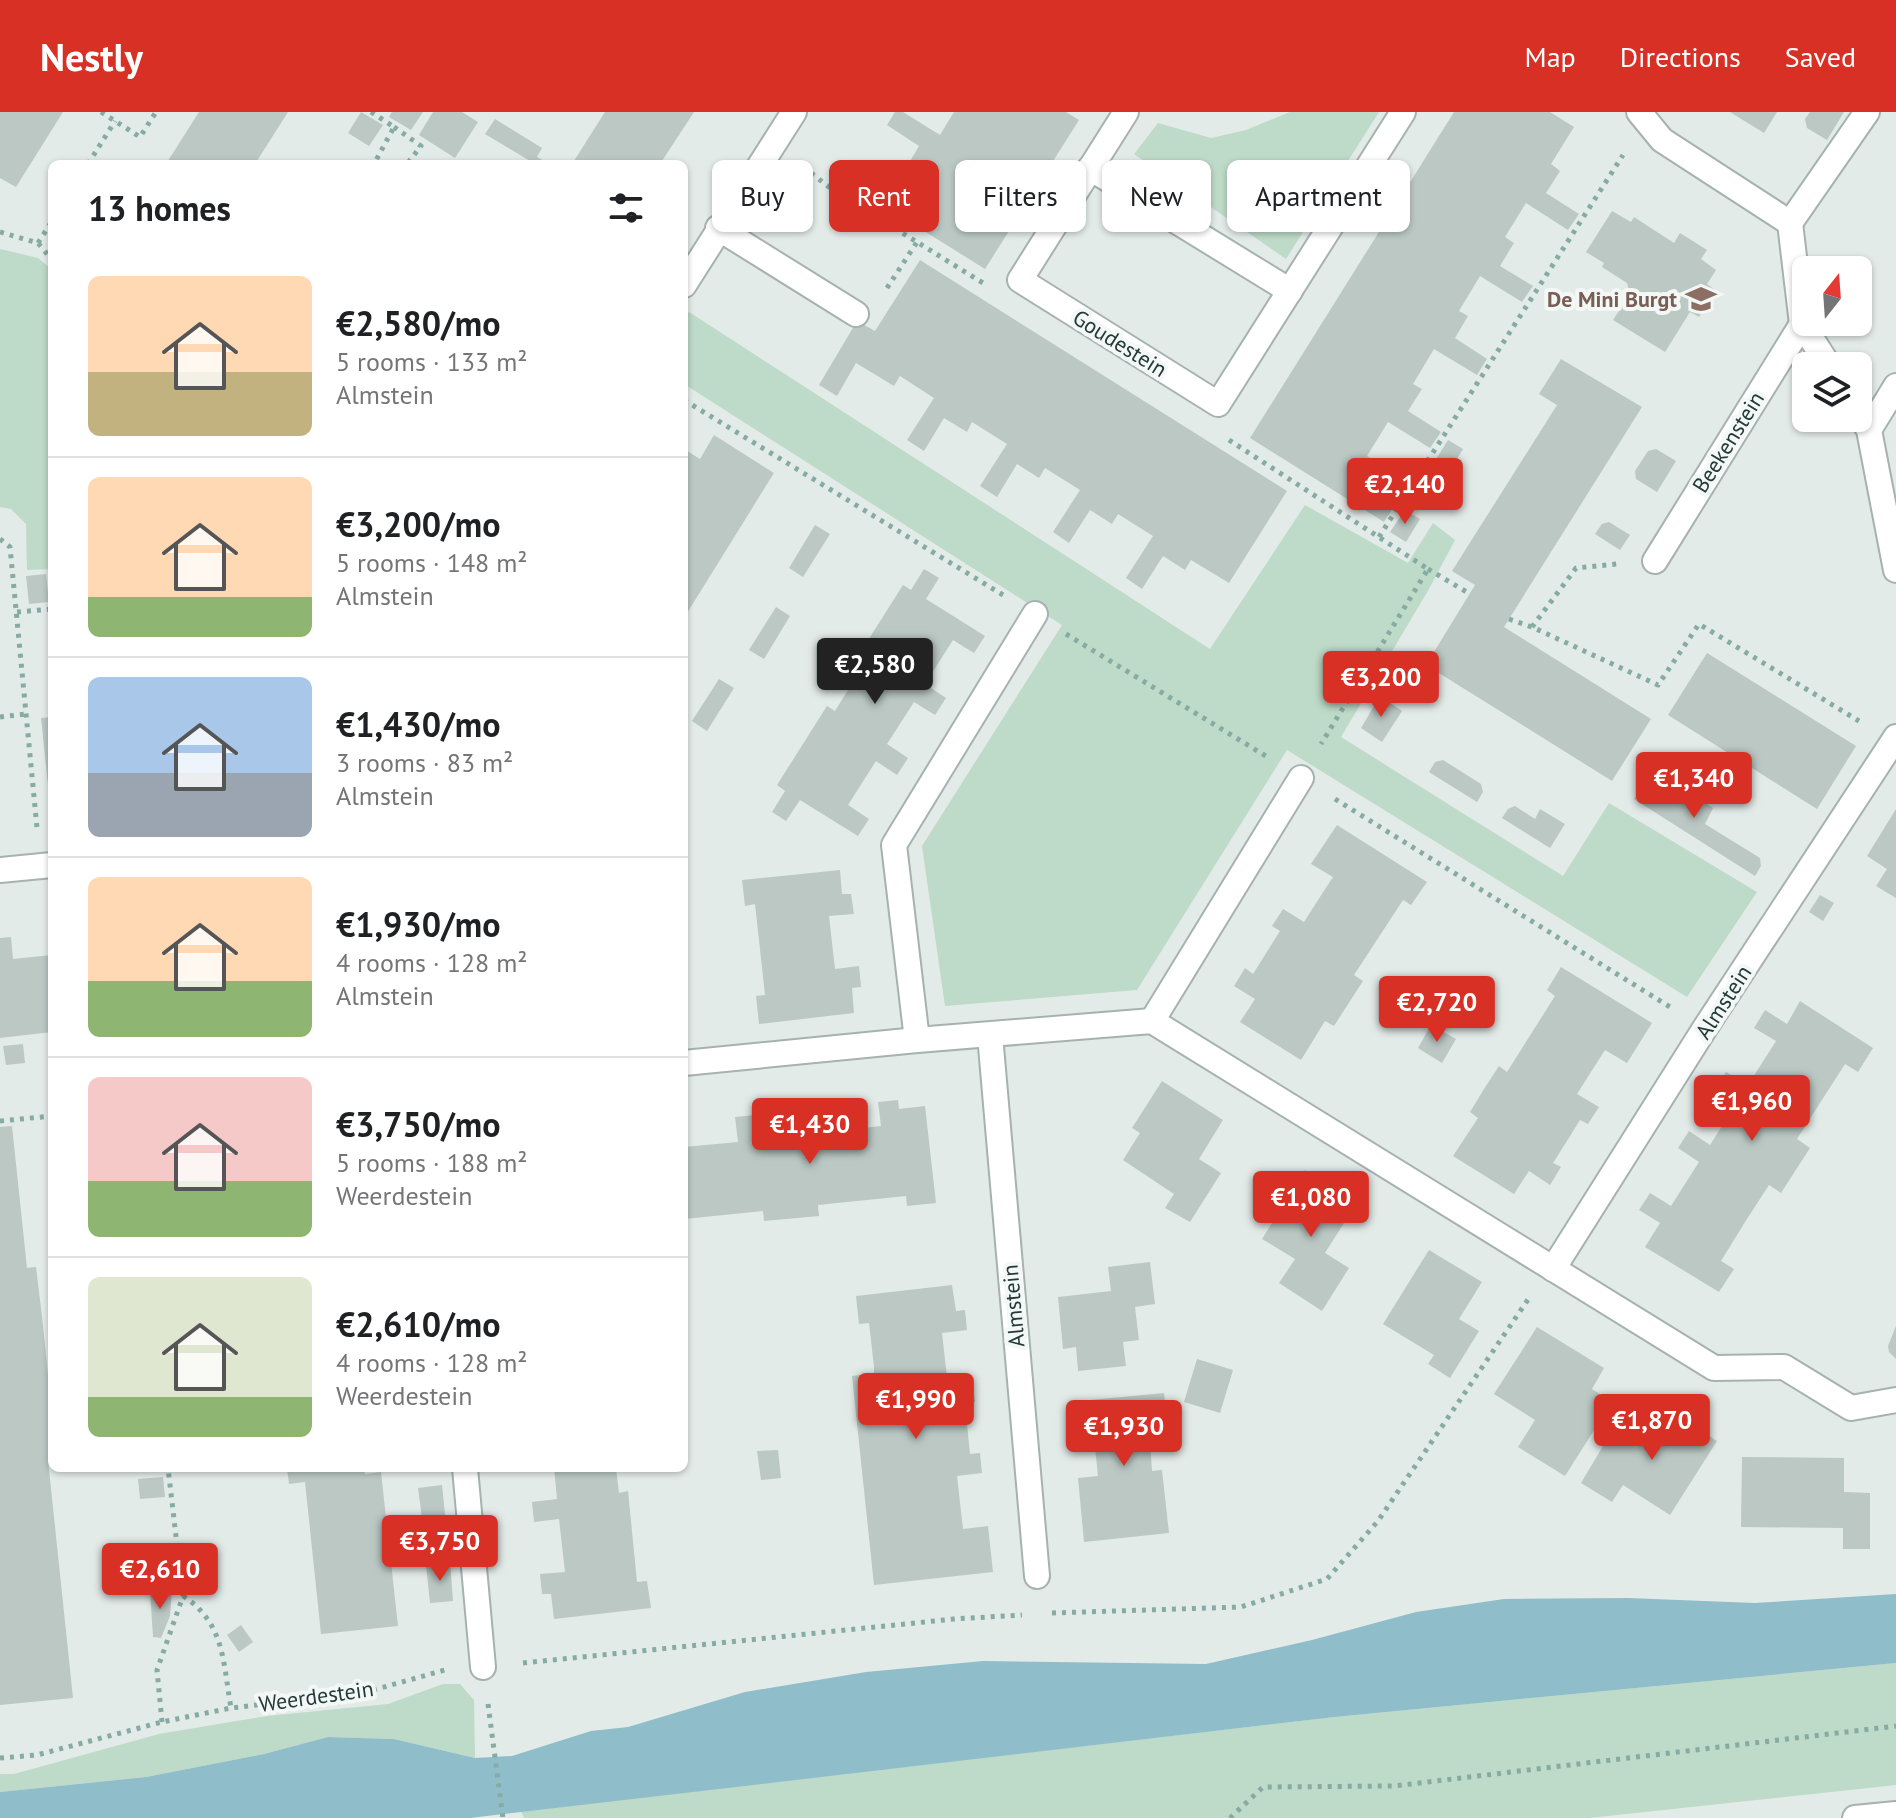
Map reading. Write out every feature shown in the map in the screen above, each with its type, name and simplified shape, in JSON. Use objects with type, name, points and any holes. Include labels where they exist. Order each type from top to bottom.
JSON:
[{"type":"street","points":[[764,160],[794,112]]},
{"type":"street","points":[[1020,280],[1126,112]]},
{"type":"street","points":[[1218,404],[1403,112]]},
{"type":"street","points":[[1794,256],[1790,223],[1867,112]]},
{"type":"street","points":[[1642,116],[1662,140],[1790,223]]},
{"type":"street","points":[[1090,168],[1290,291]]},
{"type":"street","points":[[688,278],[716,232]]},
{"type":"street","points":[[724,232],[856,314]]},
{"type":"street","name":"Goudestein","points":[[1020,280],[1218,404]]},
{"type":"street","name":"Beekenstein","points":[[1655,561],[1795,336]]},
{"type":"street","points":[[1872,412],[1896,386]]},
{"type":"street","points":[[1866,432],[1896,570]]},
{"type":"street","points":[[917,1040],[894,845],[1035,614]]},
{"type":"street","name":"Almstein","points":[[1553,1269],[1705,1028],[1894,739]]},
{"type":"street","points":[[1152,1021],[1301,778]]},
{"type":"street","points":[[0,870],[46,866]]},
{"type":"street","points":[[688,1063],[1152,1021],[1714,1368],[1784,1367],[1851,1408],[1896,1400]]},
{"type":"street","name":"Almstein","points":[[990,1035],[1037,1576]]},
{"type":"street","points":[[465,1472],[483,1667]]},
{"type":"street","points":[[1855,1818],[1896,1814]]},
{"type":"path","points":[[101,112],[140,137],[156,112]]},
{"type":"path","points":[[371,112],[421,146],[410,160]]},
{"type":"path","points":[[1379,537],[1642,116]]},
{"type":"path","points":[[91,160],[115,121]]},
{"type":"path","points":[[376,160],[394,127]]},
{"type":"path","points":[[774,145],[833,190],[986,285],[1020,280]]},
{"type":"path","points":[[38,243],[48,227]]},
{"type":"path","points":[[0,232],[38,243],[48,255]]},
{"type":"path","points":[[856,314],[875,306],[917,242]]},
{"type":"path","points":[[688,402],[1705,1028]]},
{"type":"path","points":[[1218,404],[1205,424],[1470,594]]},
{"type":"path","points":[[0,539],[10,547],[26,714],[46,866]]},
{"type":"path","points":[[1532,627],[1576,568],[1655,561]]},
{"type":"path","points":[[1301,778],[1428,569]]},
{"type":"path","points":[[17,612],[48,609]]},
{"type":"path","points":[[1509,619],[1658,685],[1699,624],[1894,739]]},
{"type":"path","points":[[0,717],[26,714]]},
{"type":"path","points":[[0,1121],[48,1116]]},
{"type":"path","points":[[162,1722],[157,1670],[183,1596],[168,1472]]},
{"type":"path","points":[[183,1596],[200,1607],[219,1638],[231,1708]]},
{"type":"path","name":"Weerdestein","points":[[0,1758],[37,1755],[162,1722],[231,1708],[366,1692],[439,1671],[483,1667]]},
{"type":"path","points":[[1230,1818],[1263,1787],[1394,1786],[1896,1726]]},
{"type":"path","points":[[492,1735],[503,1818]]},
{"type":"green space","points":[[1290,112],[1379,112],[1349,160],[1227,160],[1227,218],[1211,207],[1211,160],[1143,160],[1134,154],[1158,123],[1211,138],[1246,130]]},
{"type":"green space","points":[[1247,232],[1303,232],[1286,259]]},
{"type":"green space","points":[[0,249],[38,258],[48,267],[48,569],[27,570],[26,524],[11,509],[0,507]]},
{"type":"green space","points":[[688,313],[1210,649],[1305,505],[1408,563],[1433,523],[1455,540],[1341,737],[1563,876],[1609,803],[1757,892],[1687,997],[1287,750],[1137,990],[945,1006],[922,846],[1062,625],[688,387]]},
{"type":"green space","points":[[1896,1663],[1896,1785],[1589,1818],[524,1818],[521,1811],[1335,1717]]},
{"type":"green space","points":[[443,1684],[460,1684],[474,1700],[475,1758],[394,1739],[328,1737],[264,1754],[146,1777],[0,1792],[0,1774],[14,1774],[159,1734],[267,1716],[388,1704]]},
{"type":"water","points":[[1896,1594],[1896,1663],[1335,1717],[470,1818],[0,1818],[0,1792],[146,1777],[264,1754],[328,1737],[394,1739],[475,1758],[512,1756],[591,1731],[628,1727],[745,1692],[866,1672],[983,1661],[1206,1664],[1416,1612],[1504,1599],[1628,1598],[1755,1603]]},
{"type":"building","points":[[0,112],[63,112],[16,187],[0,178]]},
{"type":"building","points":[[199,112],[288,112],[258,160],[169,160]]},
{"type":"building","points":[[361,112],[383,125],[369,146],[348,133]]},
{"type":"building","points":[[392,112],[423,112],[411,130],[389,117]]},
{"type":"building","points":[[433,112],[462,112],[478,122],[455,158],[419,135]]},
{"type":"building","points":[[605,112],[694,112],[663,160],[575,160]]},
{"type":"building","points":[[895,112],[903,112],[940,135],[954,112],[1066,112],[1079,120],[1054,160],[955,160],[955,232],[1008,232],[985,269],[926,232],[939,232],[939,160],[911,160],[919,146],[887,125]]},
{"type":"building","points":[[1454,112],[1550,112],[1574,127],[1551,164],[1560,171],[1546,193],[1579,214],[1568,230],[1526,203],[1505,237],[1514,243],[1500,266],[1533,286],[1522,302],[1480,276],[1459,311],[1468,316],[1455,338],[1487,359],[1477,375],[1434,349],[1413,384],[1422,389],[1408,411],[1441,432],[1430,448],[1388,422],[1367,456],[1377,463],[1362,484],[1395,505],[1384,522],[1250,438],[1379,232],[1410,232],[1410,182]]},
{"type":"building","points":[[1730,112],[1777,112],[1764,133]]},
{"type":"building","points":[[1810,112],[1844,112],[1827,140],[1807,128],[1805,119]]},
{"type":"building","points":[[495,119],[542,148],[537,157],[542,160],[528,160],[485,134]]},
{"type":"building","points":[[1612,211],[1631,222],[1634,217],[1674,243],[1680,233],[1707,250],[1701,259],[1716,270],[1707,284],[1716,291],[1699,317],[1690,312],[1665,352],[1613,320],[1630,294],[1627,283],[1586,252]]},
{"type":"building","points":[[920,260],[1287,491],[1229,583],[1191,560],[1185,570],[1163,556],[1142,589],[1126,578],[1153,536],[1118,514],[1112,524],[1090,510],[1069,543],[1053,532],[1080,490],[1045,468],[1039,478],[1017,464],[997,497],[980,486],[1007,444],[972,422],[967,432],[944,418],[924,451],[907,440],[934,398],[900,376],[894,386],[856,363],[837,396],[819,385],[857,321],[875,331]]},
{"type":"building","points":[[1561,359],[1642,407],[1504,627],[1651,719],[1612,781],[1426,665],[1475,585],[1452,571],[1557,405],[1539,394]]},
{"type":"building","points":[[714,435],[774,473],[688,612],[688,452],[700,459]]},
{"type":"building","points":[[1448,440],[1463,449],[1451,469],[1443,471],[1433,464]]},
{"type":"building","points":[[1656,449],[1676,461],[1657,492],[1636,479],[1635,471],[1648,451]]},
{"type":"building","points":[[1405,510],[1420,519],[1406,542],[1390,532]]},
{"type":"building","points":[[1609,522],[1630,535],[1620,550],[1595,534],[1602,524]]},
{"type":"building","points":[[815,525],[830,534],[803,577],[789,568]]},
{"type":"building","points":[[924,569],[939,578],[926,599],[985,636],[974,653],[953,640],[925,684],[946,698],[935,715],[914,702],[887,744],[908,758],[897,775],[876,761],[848,805],[869,819],[858,836],[800,800],[786,821],[772,812],[785,791],[777,785],[827,706],[835,711],[861,669],[853,664],[903,585],[911,590]]},
{"type":"building","points":[[46,574],[48,602],[29,604],[26,576]]},
{"type":"building","points":[[776,607],[790,616],[764,659],[749,650]]},
{"type":"building","points":[[1707,653],[1856,746],[1817,809],[1668,715]]},
{"type":"building","points":[[719,679],[734,688],[707,731],[692,721]]},
{"type":"building","points":[[1380,696],[1402,711],[1382,742],[1361,728]]},
{"type":"building","points":[[48,717],[48,785],[41,718]]},
{"type":"building","points":[[1443,760],[1481,784],[1483,792],[1477,802],[1429,772],[1435,762]]},
{"type":"building","points":[[1659,772],[1713,808],[1705,824],[1760,858],[1761,866],[1755,876],[1634,799],[1641,789],[1650,788]]},
{"type":"building","points":[[1515,806],[1535,819],[1540,809],[1565,824],[1550,848],[1502,818],[1508,809]]},
{"type":"building","points":[[1896,809],[1896,898],[1876,886],[1887,869],[1867,856]]},
{"type":"building","points":[[1337,825],[1427,882],[1411,905],[1403,900],[1354,975],[1363,981],[1334,1026],[1325,1021],[1301,1060],[1240,1022],[1255,999],[1234,986],[1245,968],[1253,974],[1280,931],[1272,926],[1283,909],[1304,922],[1333,877],[1311,864]]},
{"type":"building","points":[[840,870],[842,894],[851,894],[854,914],[829,916],[835,969],[859,966],[861,987],[852,988],[854,1013],[759,1024],[756,996],[765,995],[755,904],[745,906],[742,880]]},
{"type":"building","points":[[1820,895],[1834,903],[1823,921],[1809,912]]},
{"type":"building","points":[[11,937],[13,959],[48,955],[48,1032],[0,1038],[0,938]]},
{"type":"building","points":[[1561,967],[1652,1023],[1627,1063],[1605,1050],[1577,1094],[1599,1107],[1588,1124],[1580,1120],[1553,1163],[1561,1167],[1550,1185],[1529,1171],[1514,1194],[1453,1156],[1478,1118],[1470,1112],[1484,1089],[1499,1066],[1507,1072],[1555,996],[1547,990]]},
{"type":"building","points":[[1800,1001],[1873,1048],[1858,1072],[1845,1064],[1797,1139],[1810,1148],[1781,1193],[1769,1185],[1745,1222],[1721,1261],[1734,1269],[1719,1292],[1645,1247],[1660,1223],[1639,1210],[1650,1193],[1671,1206],[1699,1162],[1678,1148],[1689,1131],[1710,1145],[1737,1102],[1716,1089],[1726,1072],[1748,1085],[1776,1041],[1754,1028],[1765,1010],[1787,1024]]},
{"type":"building","points":[[1431,1025],[1456,1039],[1442,1063],[1418,1048]]},
{"type":"building","points":[[23,1044],[25,1063],[6,1065],[3,1046]]},
{"type":"building","points":[[1162,1081],[1223,1120],[1199,1159],[1221,1173],[1190,1222],[1165,1208],[1174,1194],[1123,1160],[1140,1133],[1132,1128]]},
{"type":"building","points":[[898,1100],[899,1109],[925,1106],[936,1203],[907,1206],[906,1196],[818,1205],[819,1216],[764,1221],[763,1211],[688,1219],[688,1147],[738,1142],[735,1117],[756,1115],[757,1124],[807,1119],[805,1109],[826,1107],[828,1132],[881,1126],[878,1102]]},
{"type":"building","points":[[12,1126],[27,1268],[36,1267],[48,1375],[48,1472],[73,1698],[0,1705],[0,1127]]},
{"type":"building","points":[[1305,1170],[1356,1204],[1325,1253],[1349,1268],[1322,1311],[1279,1283],[1295,1259],[1262,1239]]},
{"type":"building","points":[[1429,1250],[1482,1282],[1459,1319],[1479,1331],[1450,1378],[1428,1364],[1434,1355],[1383,1324]]},
{"type":"building","points":[[1150,1262],[1155,1304],[1135,1307],[1139,1340],[1123,1342],[1126,1366],[1078,1371],[1076,1347],[1063,1349],[1058,1297],[1111,1291],[1108,1267]]},
{"type":"building","points":[[952,1285],[956,1311],[965,1310],[967,1330],[942,1333],[948,1386],[973,1383],[975,1402],[965,1404],[970,1454],[980,1453],[982,1473],[957,1476],[963,1529],[988,1526],[993,1572],[874,1585],[852,1376],[874,1373],[874,1367],[869,1323],[859,1324],[856,1296]]},
{"type":"building","points":[[1896,1326],[1896,1359],[1888,1346]]},
{"type":"building","points":[[1537,1327],[1604,1368],[1592,1389],[1612,1402],[1565,1476],[1518,1447],[1535,1420],[1494,1394]]},
{"type":"building","points":[[1197,1359],[1233,1370],[1220,1413],[1184,1402]]},
{"type":"building","points":[[1164,1393],[1169,1440],[1150,1441],[1152,1471],[1162,1470],[1169,1533],[1084,1542],[1078,1478],[1098,1476],[1095,1447],[1086,1448],[1080,1401]]},
{"type":"building","points":[[1663,1407],[1717,1441],[1670,1515],[1623,1485],[1612,1502],[1581,1483],[1612,1431],[1636,1447]]},
{"type":"building","points":[[778,1450],[781,1478],[761,1480],[757,1451]]},
{"type":"building","points":[[1742,1457],[1844,1458],[1844,1492],[1870,1493],[1870,1549],[1843,1549],[1843,1528],[1741,1527]]},
{"type":"building","points":[[288,1472],[381,1472],[398,1626],[321,1634],[305,1482],[289,1484]]},
{"type":"building","points":[[554,1472],[616,1472],[619,1493],[628,1491],[637,1582],[647,1581],[651,1608],[554,1619],[551,1594],[542,1594],[540,1574],[565,1572],[559,1519],[534,1522],[532,1502],[557,1499]]},
{"type":"building","points":[[163,1477],[165,1497],[140,1499],[138,1479]]},
{"type":"building","points":[[442,1485],[446,1524],[423,1526],[418,1488]]},
{"type":"building","points":[[450,1562],[453,1601],[430,1603],[426,1565]]},
{"type":"building","points":[[172,1590],[170,1616],[161,1638],[153,1637],[150,1591]]},
{"type":"building","points":[[241,1625],[253,1642],[239,1652],[227,1635]]},
{"type":"place","name":"De Mini Burgt","points":[[1701,299]]}]
